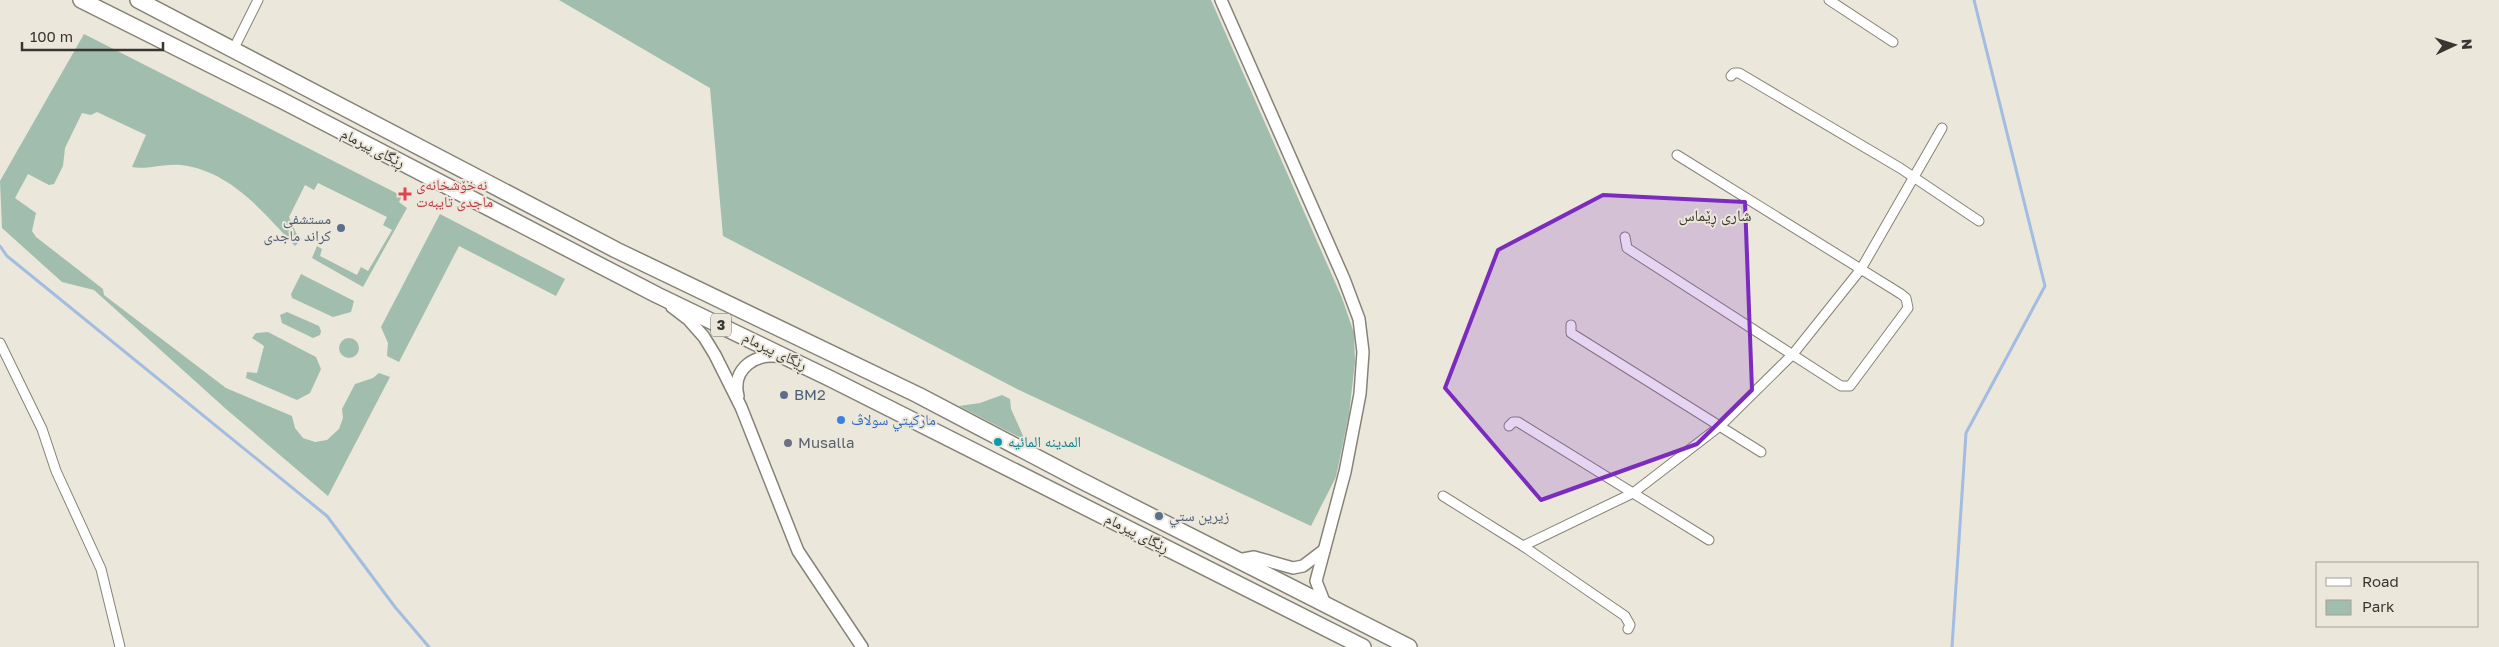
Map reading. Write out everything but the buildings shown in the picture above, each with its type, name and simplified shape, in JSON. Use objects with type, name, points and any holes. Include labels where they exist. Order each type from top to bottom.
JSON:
[{"type":"highway","name":"ڕێگای پیرمام","points":[[80,0],[283,101],[657,295],[791,359],[1363,647]]},
{"type":"highway","name":"ڕێگای پیرمام","points":[[138,0],[616,250],[724,300],[966,420],[1409,647]]},
{"type":"highway","points":[[492,211],[502,191]]},
{"type":"highway","points":[[962,445],[966,420]]},
{"type":"street","points":[[233,50],[258,0]]},
{"type":"street","points":[[1221,0],[1336,261],[1359,319],[1363,352],[1360,394],[1345,472],[1316,581],[1325,604]]},
{"type":"street","points":[[1829,0],[1893,42]]},
{"type":"street","points":[[1731,76],[1739,72],[1914,177],[1979,221]]},
{"type":"street","points":[[1523,546],[1633,493],[1720,426],[1793,354],[1860,269],[1942,128]]},
{"type":"street","points":[[1625,237],[1627,248],[1841,386],[1850,386],[1908,308],[1906,298],[1677,155]]},
{"type":"street","points":[[657,295],[689,320],[704,337],[741,407],[798,551],[862,647]]},
{"type":"street","points":[[1571,325],[1571,333],[1761,452]]},
{"type":"street","points":[[0,343],[39,421],[56,471],[101,569],[120,647]]},
{"type":"street","points":[[741,407],[737,391],[738,380],[742,369],[750,361],[760,356],[771,355],[791,359]]},
{"type":"street","points":[[1509,426],[1513,422],[1518,422],[1709,540]]},
{"type":"street","points":[[1443,496],[1523,546],[1625,616],[1630,626],[1628,630]]},
{"type":"street","points":[[1238,560],[1254,557],[1293,568],[1303,566],[1324,550]]},
{"type":"highlighted area","points":[[1603,195],[1745,202],[1752,390],[1697,444],[1541,500],[1445,388],[1498,250]]},
{"type":"green space","points":[[559,0],[1211,0],[1342,298],[1354,333],[1355,362],[1349,414],[1336,477],[1311,526],[1019,390],[723,236],[710,88]]},
{"type":"green space","points":[[84,34],[402,196],[399,202],[407,208],[363,287],[312,258],[317,246],[322,249],[320,256],[357,275],[361,267],[368,271],[392,230],[383,225],[387,217],[318,183],[314,190],[305,185],[289,217],[296,233],[302,239],[295,246],[245,195],[215,175],[181,165],[132,167],[146,135],[97,112],[91,115],[82,113],[65,148],[63,166],[54,184],[49,185],[28,174],[15,198],[36,213],[32,231],[36,237],[103,289],[104,295],[226,388],[292,416],[295,428],[303,438],[315,442],[327,440],[339,429],[343,418],[342,409],[355,384],[373,378],[379,373],[390,377],[328,496],[226,409],[94,290],[62,282],[2,228],[0,181]]},
{"type":"green space","points":[[440,214],[565,279],[556,296],[459,246],[399,362],[387,356],[388,343],[381,327]]},
{"type":"green space","points":[[301,274],[354,301],[351,312],[333,317],[292,298],[291,294]]},
{"type":"green space","points":[[287,312],[319,326],[320,335],[313,338],[282,323],[280,315]]},
{"type":"green space","points":[[268,332],[316,357],[321,369],[310,393],[297,400],[246,378],[247,372],[257,373],[264,346],[252,338],[256,333]]},
{"type":"green space","points":[[349,338],[356,341],[359,348],[356,355],[349,358],[342,355],[339,348],[342,341]]},
{"type":"green space","points":[[1002,395],[1010,399],[1011,409],[1025,440],[959,406],[980,403]]},
{"type":"waterway","points":[[1952,647],[1966,433],[2045,286],[1974,0]]},
{"type":"waterway","points":[[0,246],[7,256],[327,516],[395,607],[429,647]]},
{"type":"place","name":"نەخۆشخانەی ماجدی تایبەت","points":[[405,194]]},
{"type":"place","name":"مستشفی کراند ماجدی","points":[[341,228]]},
{"type":"place","name":"BM2","points":[[784,395]]},
{"type":"place","name":"ماركيتي سولاڤ","points":[[841,420]]},
{"type":"place","name":"المدينه المائيه","points":[[998,442]]},
{"type":"place","name":"Musalla","points":[[788,443]]},
{"type":"place","name":"زيرين ستي","points":[[1159,516]]},
{"type":"district","name":"شاری ڕێماس","points":[[1715,215]]}]
